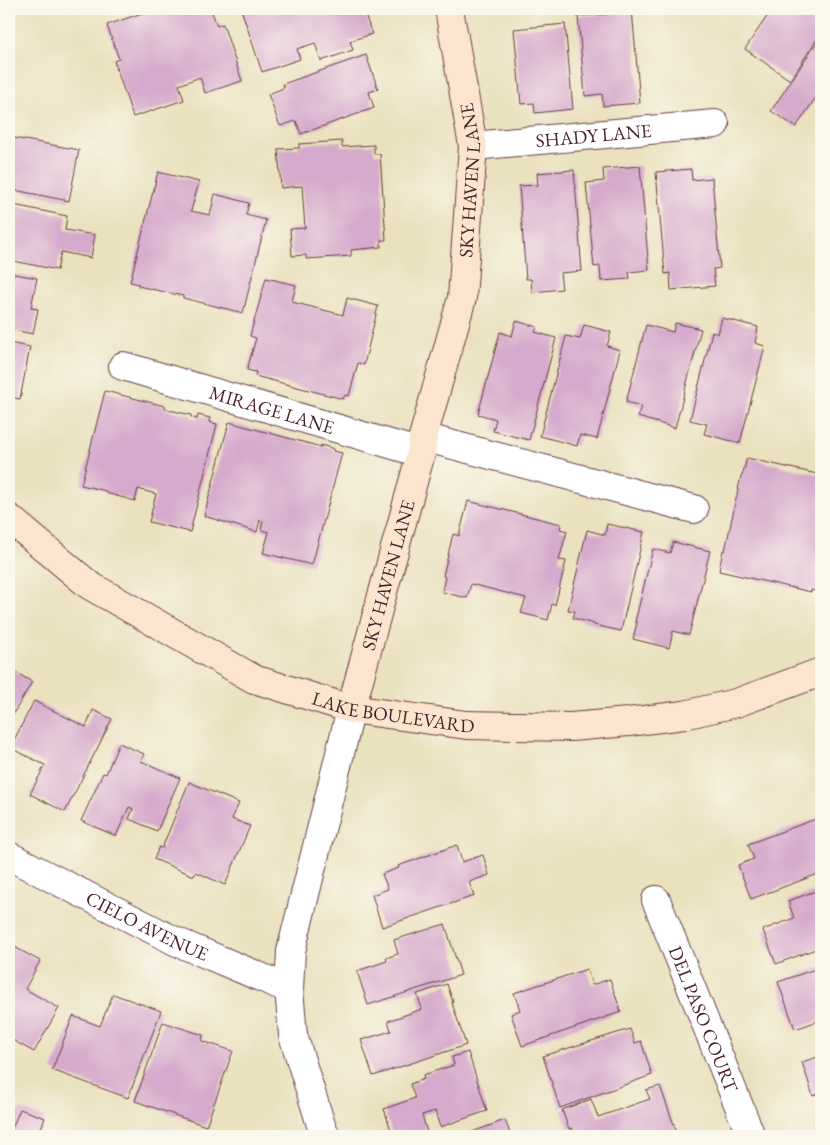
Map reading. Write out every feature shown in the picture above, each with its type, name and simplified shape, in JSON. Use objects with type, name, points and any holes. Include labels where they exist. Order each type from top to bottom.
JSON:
[{"type":"main road","name":"SKY HAVEN LANE","points":[[351,708],[462,298],[473,146],[449,9]]},
{"type":"main road","name":"LAKE BOULEVARD","points":[[9,518],[90,585],[254,679],[351,708],[466,725],[571,726],[618,723],[684,715],[736,703],[821,672]]},
{"type":"street","name":"SHADY LANE","points":[[473,146],[714,124]]},
{"type":"street","name":"MIRAGE LANE","points":[[123,366],[422,445],[694,509]]},
{"type":"street","name":"SKY HAVEN LANE","points":[[326,1136],[293,1035],[289,990],[291,951],[351,708]]},
{"type":"street","name":"CIELO AVENUE","points":[[9,856],[174,941],[289,990]]},
{"type":"street","name":"DEL PASO COURT","points":[[656,900],[751,1136]]},
{"type":"building","points":[[154,9],[211,9],[217,26],[223,24],[242,81],[205,93],[200,77],[179,85],[184,100],[133,117],[114,61],[119,59],[107,25]]},
{"type":"building","points":[[241,9],[363,9],[372,34],[350,41],[353,50],[321,61],[315,43],[297,49],[300,59],[262,72]]},
{"type":"building","points":[[607,9],[632,9],[640,103],[603,106],[602,94],[585,96],[578,16],[607,14]]},
{"type":"building","points":[[772,9],[821,9],[821,33],[790,80],[745,49]]},
{"type":"building","points":[[565,24],[573,109],[535,113],[534,103],[521,104],[514,29]]},
{"type":"building","points":[[821,36],[821,90],[796,127],[771,111]]},
{"type":"building","points":[[366,55],[378,89],[369,92],[374,108],[301,134],[296,121],[280,126],[268,94],[284,88],[283,84]]},
{"type":"building","points":[[9,137],[79,150],[69,201],[9,189]]},
{"type":"building","points":[[342,141],[342,147],[374,145],[374,154],[380,154],[386,240],[381,240],[381,247],[351,250],[351,256],[306,259],[306,255],[292,256],[290,229],[305,228],[302,186],[281,188],[278,149],[299,148],[299,144]]},
{"type":"building","points":[[640,166],[649,270],[629,272],[630,279],[601,281],[600,266],[594,267],[586,183],[604,181],[603,169]]},
{"type":"building","points":[[691,169],[692,180],[712,178],[720,268],[713,269],[715,286],[671,290],[670,273],[665,274],[656,172]]},
{"type":"building","points":[[574,170],[582,271],[560,273],[562,289],[532,292],[531,279],[526,279],[519,186],[538,185],[537,173]]},
{"type":"building","points":[[158,172],[199,182],[191,211],[210,215],[215,194],[249,203],[246,215],[266,220],[243,313],[183,298],[183,296],[138,286],[139,284],[130,282]]},
{"type":"building","points":[[9,204],[67,216],[65,230],[95,235],[91,258],[61,252],[57,270],[9,260]]},
{"type":"building","points":[[9,273],[37,278],[31,308],[38,309],[33,334],[9,329]]},
{"type":"building","points":[[266,278],[296,285],[292,302],[343,315],[347,298],[378,306],[364,365],[358,363],[349,396],[345,395],[343,399],[255,376],[256,372],[247,370],[256,338],[250,336]]},
{"type":"building","points":[[722,318],[758,327],[755,343],[765,346],[740,443],[704,434],[707,424],[690,420],[712,332],[718,334]]},
{"type":"building","points":[[516,321],[537,327],[535,332],[556,338],[529,440],[493,431],[496,419],[478,414],[500,332],[512,336]]},
{"type":"building","points":[[675,323],[701,329],[675,428],[638,417],[641,406],[626,402],[646,325],[673,332]]},
{"type":"building","points":[[584,325],[611,332],[607,346],[620,350],[597,439],[580,435],[577,446],[540,436],[566,336],[580,339]]},
{"type":"building","points":[[9,343],[30,347],[20,399],[9,397]]},
{"type":"building","points":[[105,391],[165,406],[165,409],[191,415],[191,417],[197,419],[198,415],[210,418],[209,422],[217,424],[190,532],[149,522],[156,494],[138,489],[135,501],[81,485]]},
{"type":"building","points":[[229,422],[321,447],[321,445],[342,453],[312,565],[263,553],[269,532],[261,530],[263,521],[260,520],[257,532],[204,516]]},
{"type":"building","points":[[747,458],[821,475],[821,526],[818,525],[816,535],[821,537],[821,557],[819,561],[821,561],[821,592],[811,590],[811,592],[719,571]]},
{"type":"building","points":[[468,501],[561,524],[560,529],[567,531],[559,560],[566,561],[555,605],[552,604],[548,620],[521,613],[526,598],[471,584],[467,598],[442,592],[445,577],[443,576],[453,534],[459,536]]},
{"type":"building","points":[[607,524],[644,532],[621,631],[573,618],[575,611],[568,610],[587,530],[605,535]]},
{"type":"building","points":[[673,542],[710,551],[689,635],[673,631],[669,648],[633,639],[637,622],[635,622],[653,549],[670,553]]},
{"type":"building","points":[[9,668],[32,682],[9,721]]},
{"type":"building","points":[[34,701],[86,727],[93,710],[112,719],[65,812],[30,794],[45,765],[10,748]]},
{"type":"building","points":[[119,743],[144,754],[141,761],[180,778],[157,831],[129,819],[133,809],[129,807],[116,836],[81,821],[103,773],[106,774]]},
{"type":"building","points":[[189,782],[239,803],[232,819],[250,826],[225,885],[196,872],[194,876],[154,859],[159,847],[162,848]]},
{"type":"building","points":[[821,817],[821,873],[751,899],[738,865],[754,859],[748,844]]},
{"type":"building","points":[[457,845],[462,862],[483,855],[489,875],[469,882],[474,896],[382,927],[372,895],[388,889],[382,874],[399,868],[398,866]]},
{"type":"building","points":[[821,889],[821,947],[776,964],[763,930],[794,918],[788,901]]},
{"type":"building","points":[[445,924],[461,975],[368,1005],[357,971],[387,961],[386,958],[398,954],[394,940]]},
{"type":"building","points":[[9,944],[40,961],[25,989],[59,1008],[34,1052],[9,1038]]},
{"type":"building","points":[[821,967],[821,1020],[795,1029],[778,982]]},
{"type":"building","points":[[587,969],[592,985],[610,979],[621,1012],[522,1046],[511,1014],[520,1010],[514,993]]},
{"type":"building","points":[[447,984],[466,1045],[373,1076],[361,1040],[391,1031],[388,1021],[422,1009],[417,994]]},
{"type":"building","points":[[113,994],[161,1011],[128,1098],[52,1070],[73,1016],[100,1026]]},
{"type":"building","points":[[163,1022],[203,1035],[202,1041],[233,1051],[206,1126],[135,1101]]},
{"type":"building","points":[[630,1029],[635,1043],[641,1041],[652,1075],[560,1108],[543,1056]]},
{"type":"building","points":[[468,1052],[487,1111],[440,1127],[435,1111],[422,1115],[427,1132],[414,1136],[393,1136],[384,1109],[415,1098],[410,1084],[424,1079],[423,1075],[454,1065],[452,1057]]},
{"type":"building","points":[[821,1056],[821,1093],[813,1096],[802,1062]]},
{"type":"building","points":[[660,1086],[678,1136],[575,1136],[572,1128],[569,1129],[562,1110],[591,1099],[598,1117],[650,1099],[646,1090]]},
{"type":"building","points":[[20,1109],[45,1118],[38,1136],[9,1136]]},
{"type":"building","points":[[505,1120],[511,1136],[461,1136]]}]
